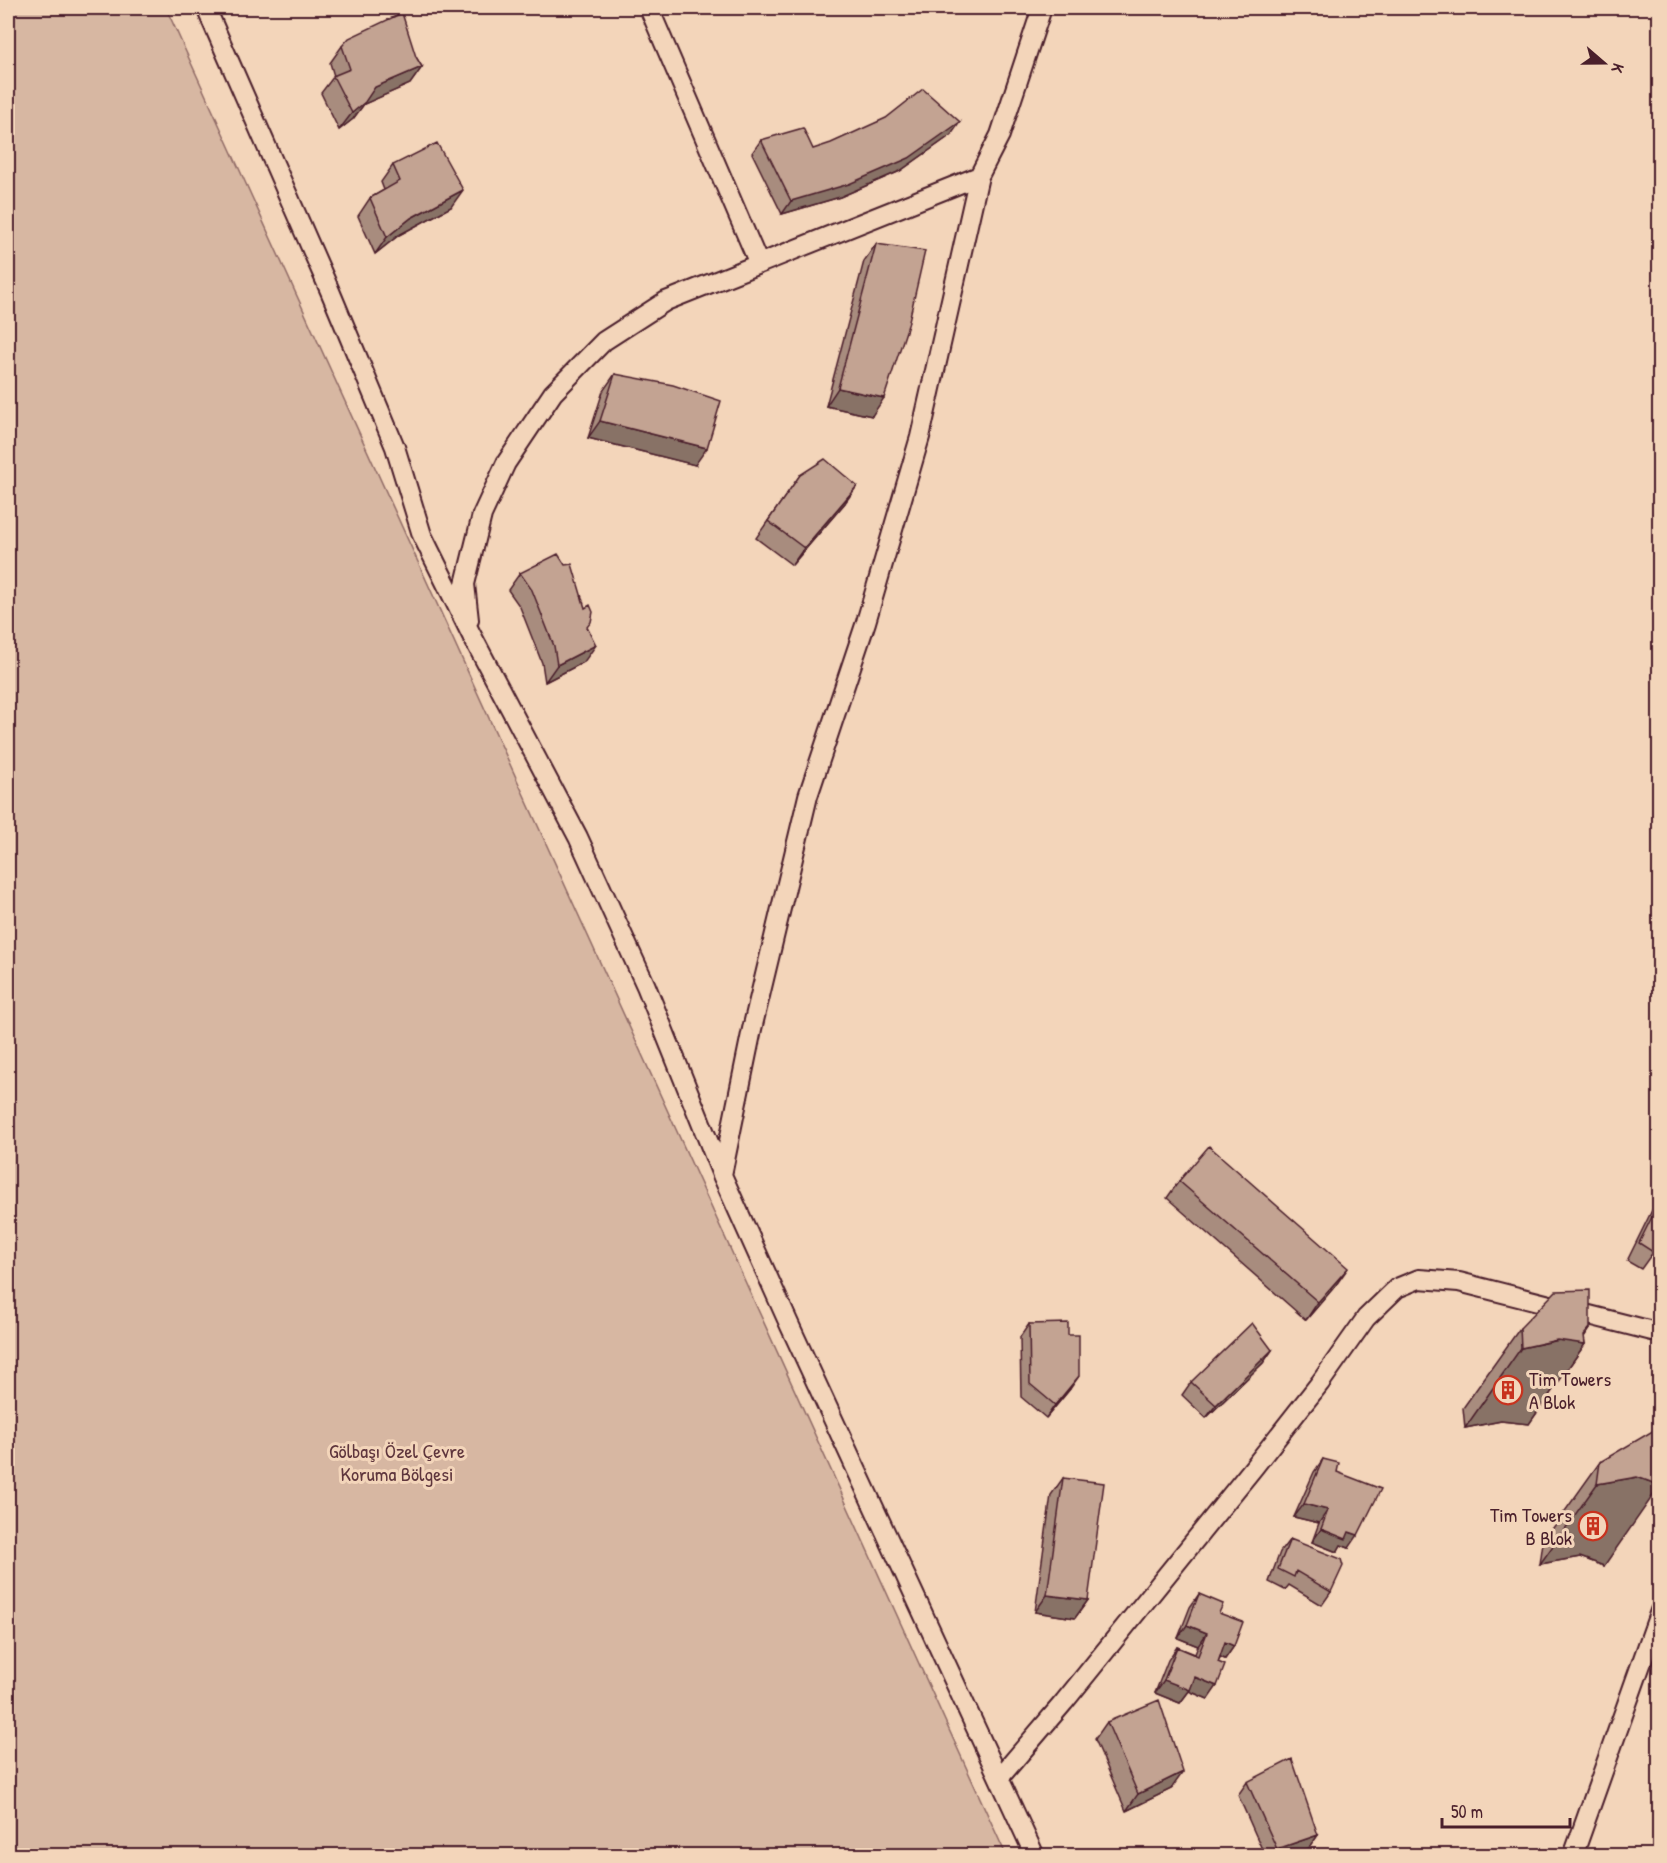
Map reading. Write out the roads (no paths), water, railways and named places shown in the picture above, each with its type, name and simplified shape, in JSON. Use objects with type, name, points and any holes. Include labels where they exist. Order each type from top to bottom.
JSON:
[{"type":"street","points":[[206,8],[330,291],[395,447],[422,535],[471,634],[578,837],[646,986],[723,1174],[790,1326],[1035,1856]]},
{"type":"street","points":[[649,8],[759,264]]},
{"type":"street","points":[[723,1174],[752,1029],[808,796],[866,622],[920,437],[979,176],[1000,135],[1042,8]]},
{"type":"street","points":[[471,634],[465,584],[482,515],[506,463],[553,393],[604,341],[666,301],[979,176]]},
{"type":"street","points":[[1000,1777],[1064,1702],[1254,1467],[1320,1383],[1366,1318],[1398,1288],[1419,1279],[1459,1282],[1659,1333]]},
{"type":"street","points":[[1573,1856],[1659,1611]]},
{"type":"place","name":"Tim Towers A Blok","points":[[1508,1390]]},
{"type":"place","name":"Tim Towers B Blok","points":[[1593,1526]]},
{"type":"park label","name":"Gölbaşı Özel Çevre Koruma Bölgesi","points":[[397,1462]]}]
